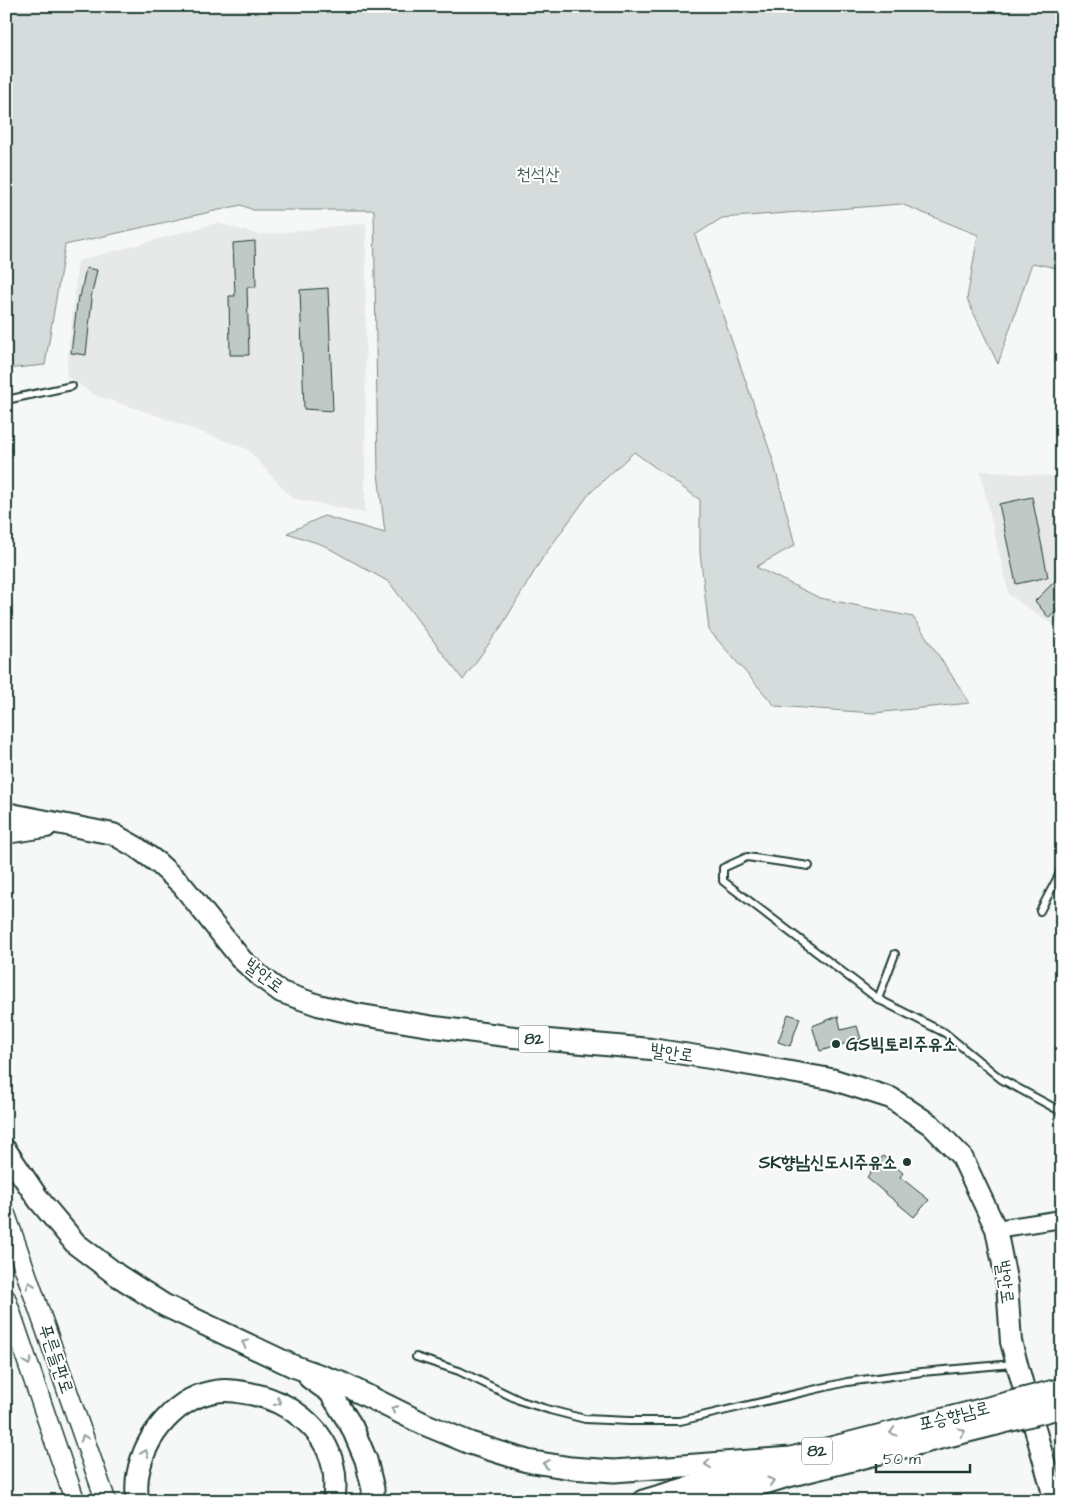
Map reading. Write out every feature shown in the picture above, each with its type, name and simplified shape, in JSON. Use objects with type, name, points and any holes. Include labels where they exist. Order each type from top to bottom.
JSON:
[{"type":"highway","points":[[6,1151],[39,1200],[76,1244],[117,1276],[164,1304],[293,1366],[341,1383],[424,1424],[470,1443],[527,1461],[571,1468],[614,1471],[791,1458]]},
{"type":"highway","points":[[293,1366],[330,1392],[352,1427],[366,1460],[373,1495]]},
{"type":"highway","name":"포승향남로","points":[[708,1501],[994,1415],[1062,1389]]},
{"type":"highway","points":[[137,1501],[138,1475],[144,1452],[156,1431],[171,1413],[189,1402],[217,1391],[229,1390],[264,1396],[300,1414],[325,1444],[333,1465],[336,1484],[334,1501]]},
{"type":"highway","name":"포승향남로","points":[[644,1501],[791,1458],[994,1415],[1062,1406]]},
{"type":"main road","name":"82","points":[[6,814],[68,825]]},
{"type":"main road","name":"82","points":[[6,833],[68,825]]},
{"type":"main road","name":"발안로","points":[[68,825],[113,834],[150,858],[182,886],[220,935],[254,972],[281,992],[318,1005],[356,1014],[434,1027],[514,1037],[651,1049],[831,1079],[891,1098],[931,1125],[962,1157],[996,1229],[1007,1284],[1011,1342],[1055,1501]]},
{"type":"main road","name":"푸른들판로","points":[[6,1216],[106,1501]]},
{"type":"main road","name":"푸른들판로","points":[[6,1299],[75,1501]]},
{"type":"main road","points":[[64,1471],[71,1501]]},
{"type":"street","points":[[996,1229],[1062,1219]]},
{"type":"lane","points":[[6,400],[72,386]]},
{"type":"lane","points":[[809,866],[747,857],[723,868],[723,881],[878,999],[945,1033],[1001,1079],[1062,1112]]},
{"type":"lane","points":[[1040,912],[1059,875],[1062,865]]},
{"type":"lane","points":[[878,999],[895,954]]},
{"type":"lane","points":[[416,1357],[459,1371],[521,1401],[550,1410],[585,1419],[629,1421],[680,1421],[846,1382],[922,1372],[1017,1363]]},
{"type":"shaded area","points":[[217,223],[260,235],[366,223],[365,513],[292,498],[247,449],[153,414],[97,396],[66,376],[78,261]]},
{"type":"shaded area","points":[[980,471],[1062,477],[1062,616],[1055,626],[1009,595]]},
{"type":"green space","name":"천석산","points":[[6,6],[1062,6],[1062,269],[1032,263],[998,364],[967,299],[978,235],[901,204],[722,218],[695,235],[773,460],[795,545],[756,567],[820,598],[913,617],[970,703],[874,713],[775,706],[709,630],[700,553],[700,500],[634,452],[589,494],[543,557],[501,627],[463,680],[389,582],[323,545],[287,533],[324,516],[385,533],[378,473],[374,210],[253,210],[241,205],[65,245],[45,365],[6,369]]},
{"type":"building","points":[[255,241],[256,287],[247,287],[249,355],[230,355],[229,296],[235,296],[233,243]]},
{"type":"building","points":[[86,268],[97,270],[91,298],[86,355],[71,353],[78,296],[80,297]]},
{"type":"building","points":[[328,288],[333,411],[304,409],[300,290]]},
{"type":"building","points":[[1032,497],[1048,577],[1016,584],[999,504]]},
{"type":"building","points":[[1057,579],[1062,584],[1062,606],[1049,618],[1035,601]]},
{"type":"building","points":[[788,1014],[800,1018],[790,1046],[778,1042]]},
{"type":"building","points":[[838,1016],[841,1030],[857,1026],[861,1039],[820,1051],[812,1026]]},
{"type":"building","points":[[883,1156],[903,1173],[900,1177],[929,1200],[914,1217],[867,1178]]},
{"type":"place","name":"GS빅토리주유소","points":[[836,1044]]},
{"type":"place","name":"SK향남신도시주유소","points":[[907,1162]]}]
